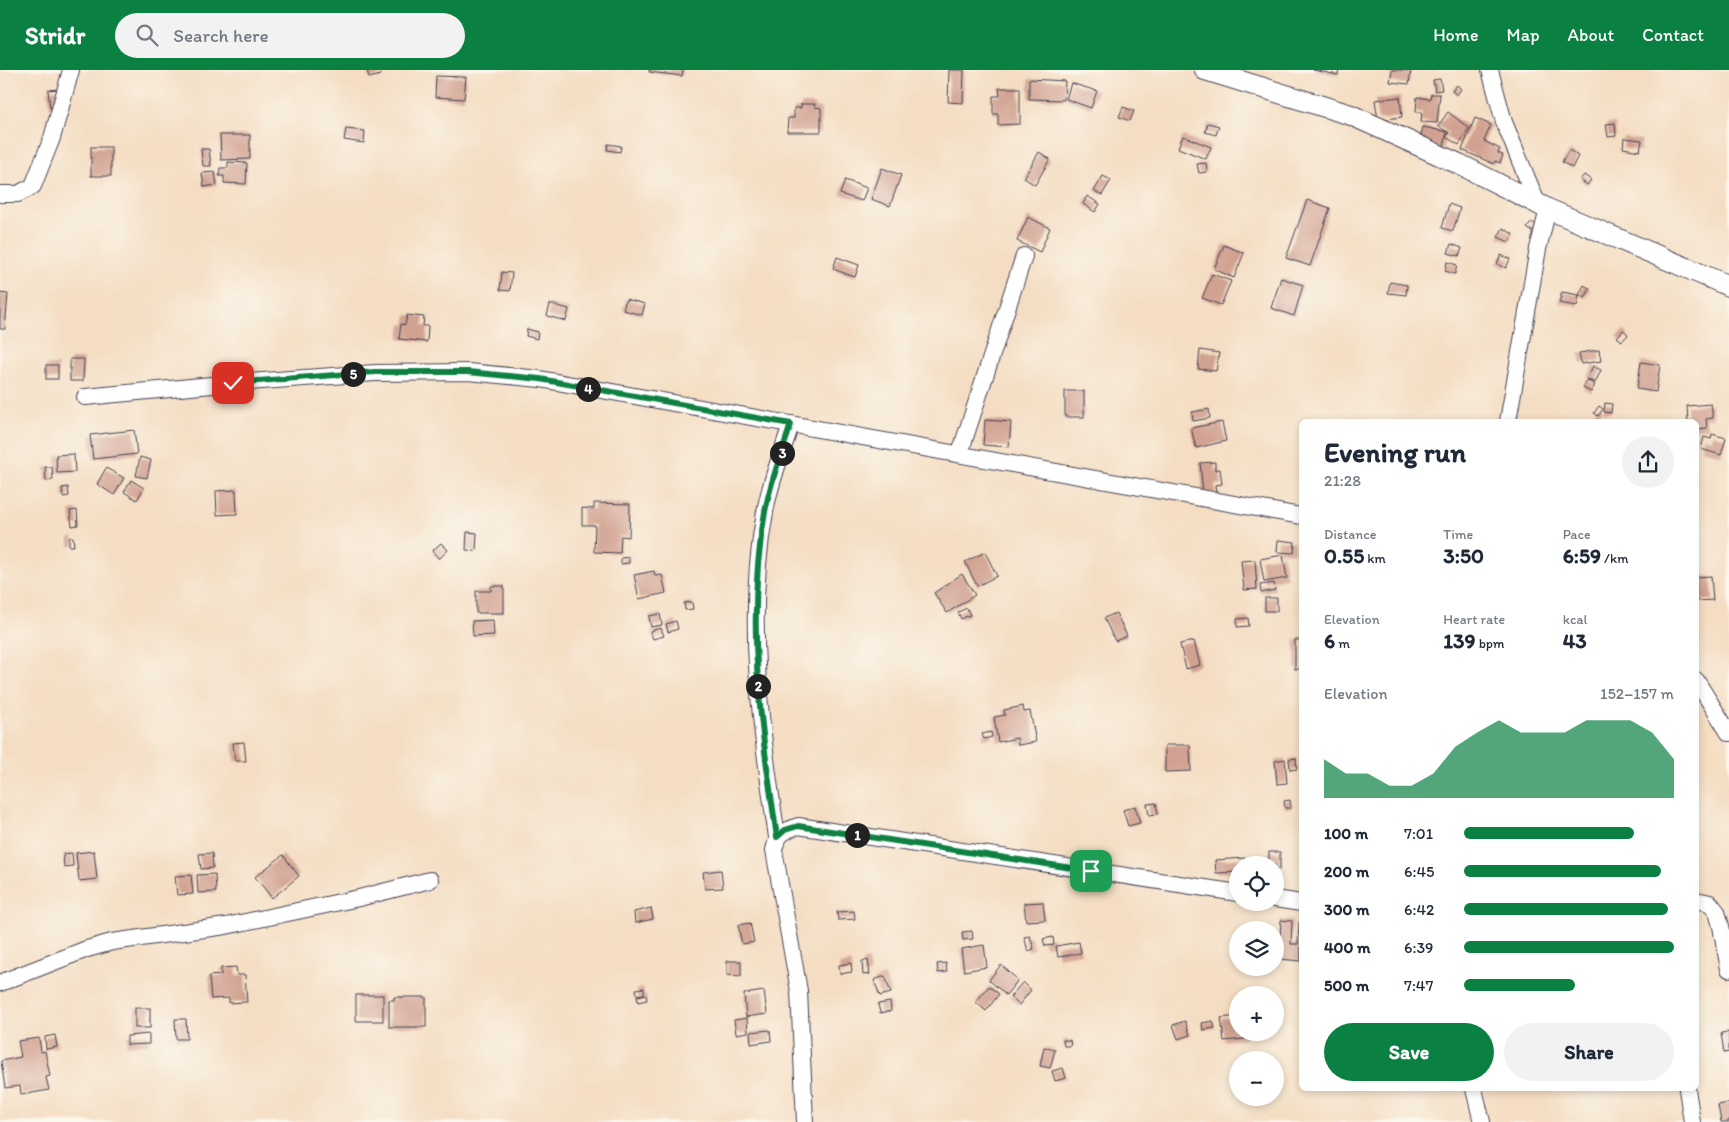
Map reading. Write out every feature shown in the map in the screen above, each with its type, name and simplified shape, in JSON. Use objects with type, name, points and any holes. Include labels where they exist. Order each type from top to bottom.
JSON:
[{"type":"street","points":[[0,194],[18,194],[32,186],[52,138],[71,70]]},
{"type":"street","points":[[1205,70],[1351,115],[1459,164],[1543,207],[1729,286]]},
{"type":"street","points":[[1490,70],[1504,122],[1543,207],[1538,250],[1508,419]]},
{"type":"street","points":[[960,453],[1024,256]]},
{"type":"street","points":[[85,397],[375,372],[468,372],[540,379],[960,453],[1299,516]]},
{"type":"street","points":[[791,424],[765,510],[758,558],[755,637],[761,729],[777,837],[774,850],[799,991],[805,1122]]},
{"type":"street","points":[[1699,685],[1729,733]]},
{"type":"street","points":[[777,837],[785,830],[798,826],[1229,892]]},
{"type":"street","points":[[0,983],[87,948],[112,942],[135,937],[226,926],[360,898],[430,880]]},
{"type":"street","points":[[1284,900],[1299,903]]},
{"type":"street","points":[[1699,900],[1710,902],[1717,912],[1729,969]]},
{"type":"street","points":[[1474,1091],[1482,1122]]},
{"type":"street","points":[[1687,1091],[1692,1122]]},
{"type":"building","points":[[367,70],[379,70],[381,75],[369,78]]},
{"type":"building","points":[[649,70],[683,70],[682,76],[649,72]]},
{"type":"building","points":[[949,70],[964,70],[963,103],[948,102]]},
{"type":"building","points":[[1313,70],[1339,70],[1338,75]]},
{"type":"building","points":[[1392,70],[1411,70],[1409,84],[1390,82]]},
{"type":"building","points":[[436,76],[466,77],[464,99],[435,97]]},
{"type":"building","points":[[1029,79],[1065,81],[1064,100],[1029,99]]},
{"type":"building","points":[[1440,79],[1442,90],[1435,91],[1433,80]]},
{"type":"building","points":[[1071,83],[1097,91],[1091,108],[1066,99]]},
{"type":"building","points":[[1457,85],[1461,89],[1457,95],[1452,91]]},
{"type":"building","points":[[999,88],[1020,88],[1020,124],[998,125],[998,114],[993,114],[993,96],[1000,96]]},
{"type":"building","points":[[58,89],[60,106],[50,108],[48,90]]},
{"type":"building","points":[[1431,94],[1440,94],[1437,123],[1421,122],[1422,112],[1416,112],[1417,97],[1430,99]]},
{"type":"building","points":[[1400,97],[1402,117],[1378,120],[1375,100]]},
{"type":"building","points":[[801,104],[815,104],[815,107],[821,108],[821,132],[787,132],[788,118],[794,118],[794,108],[801,108]]},
{"type":"building","points":[[1123,107],[1134,111],[1130,121],[1119,117]]},
{"type":"building","points":[[1448,112],[1469,128],[1459,145],[1446,137],[1449,133],[1438,126]]},
{"type":"building","points":[[1475,118],[1491,125],[1484,141],[1500,149],[1498,153],[1503,155],[1500,163],[1495,161],[1494,164],[1462,150]]},
{"type":"building","points":[[1208,123],[1219,126],[1216,135],[1205,132]]},
{"type":"building","points":[[1615,123],[1616,136],[1608,137],[1606,124]]},
{"type":"building","points":[[1423,127],[1447,132],[1443,150],[1419,144]]},
{"type":"building","points":[[346,129],[365,131],[364,143],[344,140]]},
{"type":"building","points":[[220,135],[250,135],[250,159],[221,160]]},
{"type":"building","points":[[1183,136],[1211,147],[1206,159],[1178,148]]},
{"type":"building","points":[[1624,138],[1642,140],[1640,151],[1623,148]]},
{"type":"building","points":[[608,144],[621,146],[620,152],[607,150]]},
{"type":"building","points":[[91,147],[111,147],[111,176],[91,176]]},
{"type":"building","points":[[201,149],[209,149],[211,166],[203,166]]},
{"type":"building","points":[[1569,150],[1578,156],[1572,168],[1562,162]]},
{"type":"building","points":[[1039,152],[1050,159],[1035,185],[1024,178]]},
{"type":"building","points":[[228,162],[247,163],[246,184],[224,183],[224,176],[219,176],[220,168],[228,168]]},
{"type":"building","points":[[1206,163],[1207,172],[1199,173],[1197,164]]},
{"type":"building","points":[[882,168],[901,175],[890,206],[871,199]]},
{"type":"building","points":[[215,172],[217,185],[204,187],[202,173]]},
{"type":"building","points":[[1584,175],[1591,180],[1587,185],[1580,180]]},
{"type":"building","points":[[1103,176],[1111,180],[1102,195],[1094,191]]},
{"type":"building","points":[[845,180],[867,188],[862,201],[840,194]]},
{"type":"building","points":[[1087,196],[1100,204],[1095,212],[1083,204]]},
{"type":"building","points":[[1307,200],[1330,208],[1310,266],[1286,258]]},
{"type":"building","points":[[1449,204],[1460,208],[1453,231],[1442,228]]},
{"type":"building","points":[[1028,217],[1050,228],[1040,252],[1017,241]]},
{"type":"building","points":[[1532,222],[1540,228],[1536,234],[1527,228]]},
{"type":"building","points":[[1503,228],[1513,234],[1509,242],[1498,237]]},
{"type":"building","points":[[1451,244],[1462,248],[1459,256],[1448,253]]},
{"type":"building","points":[[1224,245],[1244,253],[1234,278],[1214,269]]},
{"type":"building","points":[[1501,255],[1510,259],[1506,268],[1497,264]]},
{"type":"building","points":[[837,257],[859,265],[855,277],[833,269]]},
{"type":"building","points":[[1447,262],[1457,265],[1455,274],[1445,271]]},
{"type":"building","points":[[502,272],[512,273],[510,291],[500,290]]},
{"type":"building","points":[[1212,274],[1231,281],[1221,305],[1202,298]]},
{"type":"building","points":[[1281,278],[1303,285],[1294,316],[1271,308]]},
{"type":"building","points":[[1390,282],[1407,285],[1406,295],[1388,293]]},
{"type":"building","points":[[1584,285],[1590,289],[1585,298],[1579,295]]},
{"type":"building","points":[[1562,292],[1579,295],[1577,306],[1559,303]]},
{"type":"building","points":[[0,293],[8,294],[5,329],[0,329]]},
{"type":"building","points":[[626,299],[645,304],[642,315],[623,310]]},
{"type":"building","points":[[550,304],[569,309],[566,321],[547,316]]},
{"type":"building","points":[[407,315],[424,317],[423,326],[428,326],[427,342],[399,339],[401,324],[405,325]]},
{"type":"building","points":[[527,329],[538,332],[537,339],[526,336]]},
{"type":"building","points":[[1624,330],[1628,335],[1622,341],[1617,337]]},
{"type":"building","points":[[1200,350],[1219,353],[1216,371],[1198,369]]},
{"type":"building","points":[[1599,350],[1601,361],[1581,364],[1579,353]]},
{"type":"building","points":[[70,359],[84,359],[83,381],[70,381]]},
{"type":"building","points":[[1641,362],[1660,365],[1656,392],[1637,389]]},
{"type":"building","points":[[46,365],[58,365],[58,379],[46,379]]},
{"type":"building","points":[[1593,366],[1601,370],[1595,383],[1587,379]]},
{"type":"building","points":[[1587,380],[1595,385],[1591,392],[1583,388]]},
{"type":"building","points":[[1065,391],[1084,391],[1084,417],[1065,417]]},
{"type":"building","points":[[1605,403],[1612,404],[1611,413],[1604,412]]},
{"type":"building","points":[[1711,404],[1713,418],[1706,419],[1707,428],[1699,429],[1699,419],[1688,419],[1687,406]]},
{"type":"building","points":[[1599,406],[1603,409],[1598,416],[1594,413]]},
{"type":"building","points":[[1209,409],[1210,418],[1193,421],[1192,412]]},
{"type":"building","points":[[985,420],[1011,422],[1009,447],[983,445]]},
{"type":"building","points":[[1222,422],[1226,441],[1196,448],[1191,428]]},
{"type":"building","points":[[134,430],[137,454],[93,459],[90,435]]},
{"type":"building","points":[[1712,434],[1726,438],[1721,455],[1701,449],[1704,437],[1711,439]]},
{"type":"building","points":[[74,454],[75,472],[57,473],[56,455]]},
{"type":"building","points":[[140,457],[151,460],[147,478],[136,476]]},
{"type":"building","points":[[1215,462],[1215,470],[1220,469],[1222,484],[1215,485],[1216,493],[1203,494],[1200,463]]},
{"type":"building","points":[[45,467],[52,467],[53,480],[46,481]]},
{"type":"building","points":[[106,468],[124,478],[114,495],[97,484]]},
{"type":"building","points":[[131,480],[144,488],[137,500],[124,492]]},
{"type":"building","points":[[68,487],[69,496],[63,497],[62,488]]},
{"type":"building","points":[[236,490],[237,514],[217,515],[216,491]]},
{"type":"building","points":[[594,503],[630,504],[629,537],[621,536],[620,553],[594,552],[595,525],[582,525],[582,508],[594,509]]},
{"type":"building","points":[[77,510],[78,525],[72,526],[70,511]]},
{"type":"building","points":[[467,532],[477,533],[476,551],[466,550]]},
{"type":"building","points":[[73,537],[74,546],[69,546],[69,538]]},
{"type":"building","points":[[1278,540],[1295,542],[1294,553],[1277,552]]},
{"type":"building","points":[[441,543],[448,550],[439,559],[432,551]]},
{"type":"building","points":[[985,552],[997,576],[977,586],[965,562]]},
{"type":"building","points":[[1283,555],[1287,578],[1264,582],[1260,559]]},
{"type":"building","points":[[629,557],[629,563],[621,564],[621,558]]},
{"type":"building","points":[[1255,560],[1257,589],[1244,590],[1241,561]]},
{"type":"building","points":[[654,571],[655,576],[662,575],[666,593],[639,599],[634,575]]},
{"type":"building","points":[[962,574],[975,595],[947,613],[934,593]]},
{"type":"building","points":[[1711,576],[1713,600],[1699,601],[1699,577]]},
{"type":"building","points":[[1274,583],[1275,590],[1261,593],[1260,585]]},
{"type":"building","points":[[491,586],[504,586],[504,613],[476,613],[476,591],[491,591]]},
{"type":"building","points":[[1265,598],[1277,598],[1277,611],[1265,611]]},
{"type":"building","points":[[692,602],[693,609],[685,610],[684,603]]},
{"type":"building","points":[[967,608],[970,615],[961,619],[958,612]]},
{"type":"building","points":[[1116,613],[1127,636],[1115,641],[1104,618]]},
{"type":"building","points":[[660,614],[662,625],[651,627],[649,616]]},
{"type":"building","points":[[1248,618],[1249,626],[1237,627],[1237,619]]},
{"type":"building","points":[[493,620],[494,635],[473,636],[472,621]]},
{"type":"building","points":[[676,621],[678,629],[668,632],[666,624]]},
{"type":"building","points":[[661,628],[664,636],[653,639],[650,631]]},
{"type":"building","points":[[1295,640],[1299,640],[1299,669],[1295,669]]},
{"type":"building","points":[[1194,641],[1200,665],[1186,669],[1180,644]]},
{"type":"building","points":[[1023,706],[1024,712],[1030,711],[1036,742],[1018,745],[1017,738],[998,742],[994,717],[1005,715],[1004,710]]},
{"type":"building","points":[[991,732],[992,737],[984,739],[982,734]]},
{"type":"building","points":[[244,742],[246,761],[235,761],[233,743]]},
{"type":"building","points":[[1165,745],[1190,745],[1191,771],[1165,772]]},
{"type":"building","points":[[1296,758],[1297,769],[1290,770],[1289,759]]},
{"type":"building","points":[[1285,759],[1287,783],[1277,784],[1275,761]]},
{"type":"building","points":[[1290,800],[1291,808],[1285,808],[1284,801]]},
{"type":"building","points":[[1156,803],[1158,814],[1149,815],[1147,804]]},
{"type":"building","points":[[1135,806],[1140,823],[1128,826],[1123,810]]},
{"type":"building","points":[[94,851],[97,879],[79,881],[76,853]]},
{"type":"building","points":[[1269,852],[1280,852],[1280,856],[1269,856]]},
{"type":"building","points":[[72,853],[73,866],[64,867],[63,854]]},
{"type":"building","points":[[212,853],[213,868],[201,869],[199,854]]},
{"type":"building","points":[[283,855],[299,876],[272,898],[255,877]]},
{"type":"building","points":[[1229,859],[1229,872],[1216,873],[1215,860]]},
{"type":"building","points":[[721,870],[723,888],[705,889],[703,872]]},
{"type":"building","points":[[215,874],[216,892],[198,893],[197,875]]},
{"type":"building","points":[[191,875],[193,894],[177,895],[175,876]]},
{"type":"building","points":[[1043,902],[1045,920],[1026,921],[1024,903]]},
{"type":"building","points":[[651,908],[653,919],[635,923],[634,912]]},
{"type":"building","points":[[854,911],[855,919],[838,920],[837,912]]},
{"type":"building","points":[[1281,920],[1292,921],[1291,944],[1298,944],[1299,922],[1299,961],[1284,959],[1284,921]]},
{"type":"building","points":[[750,923],[754,942],[742,944],[738,925]]},
{"type":"building","points":[[972,931],[973,939],[963,940],[962,932]]},
{"type":"building","points":[[1030,936],[1034,949],[1028,951],[1024,937]]},
{"type":"building","points":[[1053,937],[1054,945],[1045,946],[1043,939]]},
{"type":"building","points":[[1079,942],[1081,953],[1058,957],[1056,946]]},
{"type":"building","points":[[984,945],[987,967],[964,971],[961,949]]},
{"type":"building","points":[[868,960],[870,974],[863,975],[862,961]]},
{"type":"building","points":[[727,961],[741,961],[741,976],[727,975]]},
{"type":"building","points":[[851,963],[852,972],[840,974],[839,965]]},
{"type":"building","points":[[946,963],[947,972],[938,973],[937,964]]},
{"type":"building","points":[[1001,965],[1018,980],[1006,995],[989,980]]},
{"type":"building","points":[[236,967],[237,975],[245,975],[247,1002],[229,1003],[229,998],[211,999],[209,976],[221,975],[221,968]]},
{"type":"building","points":[[885,976],[891,993],[880,996],[874,980]]},
{"type":"building","points":[[1023,982],[1031,990],[1019,1005],[1010,997]]},
{"type":"building","points":[[989,986],[999,994],[986,1011],[976,1002]]},
{"type":"building","points":[[644,988],[644,994],[637,995],[636,989]]},
{"type":"building","points":[[764,991],[767,1014],[746,1017],[744,994]]},
{"type":"building","points":[[646,994],[647,1000],[638,1002],[637,996]]},
{"type":"building","points":[[356,995],[383,995],[383,1021],[356,1021]]},
{"type":"building","points":[[394,997],[426,997],[426,1027],[389,1027],[389,1000],[394,1000]]},
{"type":"building","points":[[890,1002],[891,1011],[880,1013],[878,1004]]},
{"type":"building","points":[[135,1008],[150,1008],[150,1028],[135,1028]]},
{"type":"building","points":[[1229,1017],[1229,1041],[1224,1041],[1221,1018]]},
{"type":"building","points":[[747,1018],[748,1032],[736,1034],[734,1020]]},
{"type":"building","points":[[175,1019],[186,1019],[187,1039],[176,1039]]},
{"type":"building","points":[[1185,1021],[1190,1035],[1178,1039],[1173,1025]]},
{"type":"building","points":[[1213,1021],[1215,1028],[1203,1030],[1202,1023]]},
{"type":"building","points":[[770,1030],[771,1041],[751,1044],[750,1032]]},
{"type":"building","points":[[1729,1032],[1729,1052],[1724,1053],[1721,1033]]},
{"type":"building","points":[[149,1034],[149,1044],[127,1045],[127,1036]]},
{"type":"building","points":[[55,1035],[57,1047],[46,1049],[45,1037]]},
{"type":"building","points":[[39,1038],[41,1052],[45,1051],[50,1076],[46,1077],[49,1090],[21,1095],[20,1086],[5,1088],[1,1061],[21,1057],[18,1041]]},
{"type":"building","points":[[1063,1040],[1070,1040],[1071,1046],[1064,1046]]},
{"type":"building","points":[[1044,1047],[1055,1050],[1050,1068],[1040,1066]]},
{"type":"building","points":[[1063,1068],[1066,1078],[1055,1081],[1052,1071]]},
{"type":"building","points":[[1729,1103],[1729,1122],[1721,1122],[1718,1105]]},
{"type":"route","points":[[233,383],[375,372],[468,372],[540,379],[611,394],[791,424],[765,510],[758,558],[755,637],[761,729],[777,837],[785,830],[798,826],[1091,871]]}]
